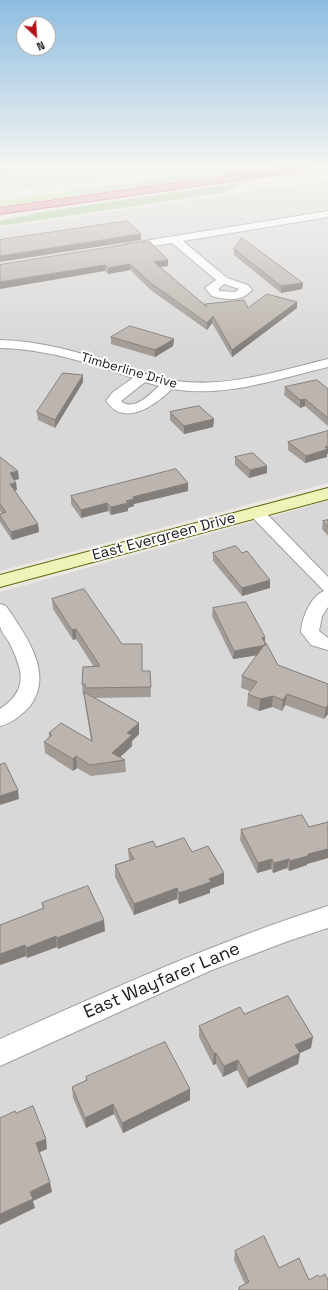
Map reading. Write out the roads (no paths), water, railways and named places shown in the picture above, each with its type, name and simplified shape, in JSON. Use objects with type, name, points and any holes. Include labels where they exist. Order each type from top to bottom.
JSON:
[{"type":"street","points":[[113,249],[242,228]]},
{"type":"street","points":[[174,239],[223,280]]},
{"type":"street","name":"Timberline Drive","points":[[0,344],[18,343],[50,348],[169,384],[198,387],[217,386],[328,363]]},
{"type":"street","points":[[143,377],[118,395],[113,401],[116,405],[129,409],[143,406],[169,384]]},
{"type":"street","name":"East Evergreen Drive","points":[[0,581],[328,493]]},
{"type":"street","points":[[256,512],[328,587]]},
{"type":"street","points":[[328,596],[312,615],[310,632],[318,641],[328,644]]},
{"type":"street","points":[[0,610],[27,659],[31,670],[32,683],[20,706],[9,715],[0,719]]},
{"type":"street","name":"East Wayfarer Lane","points":[[0,1053],[190,967],[267,937],[328,917]]}]
